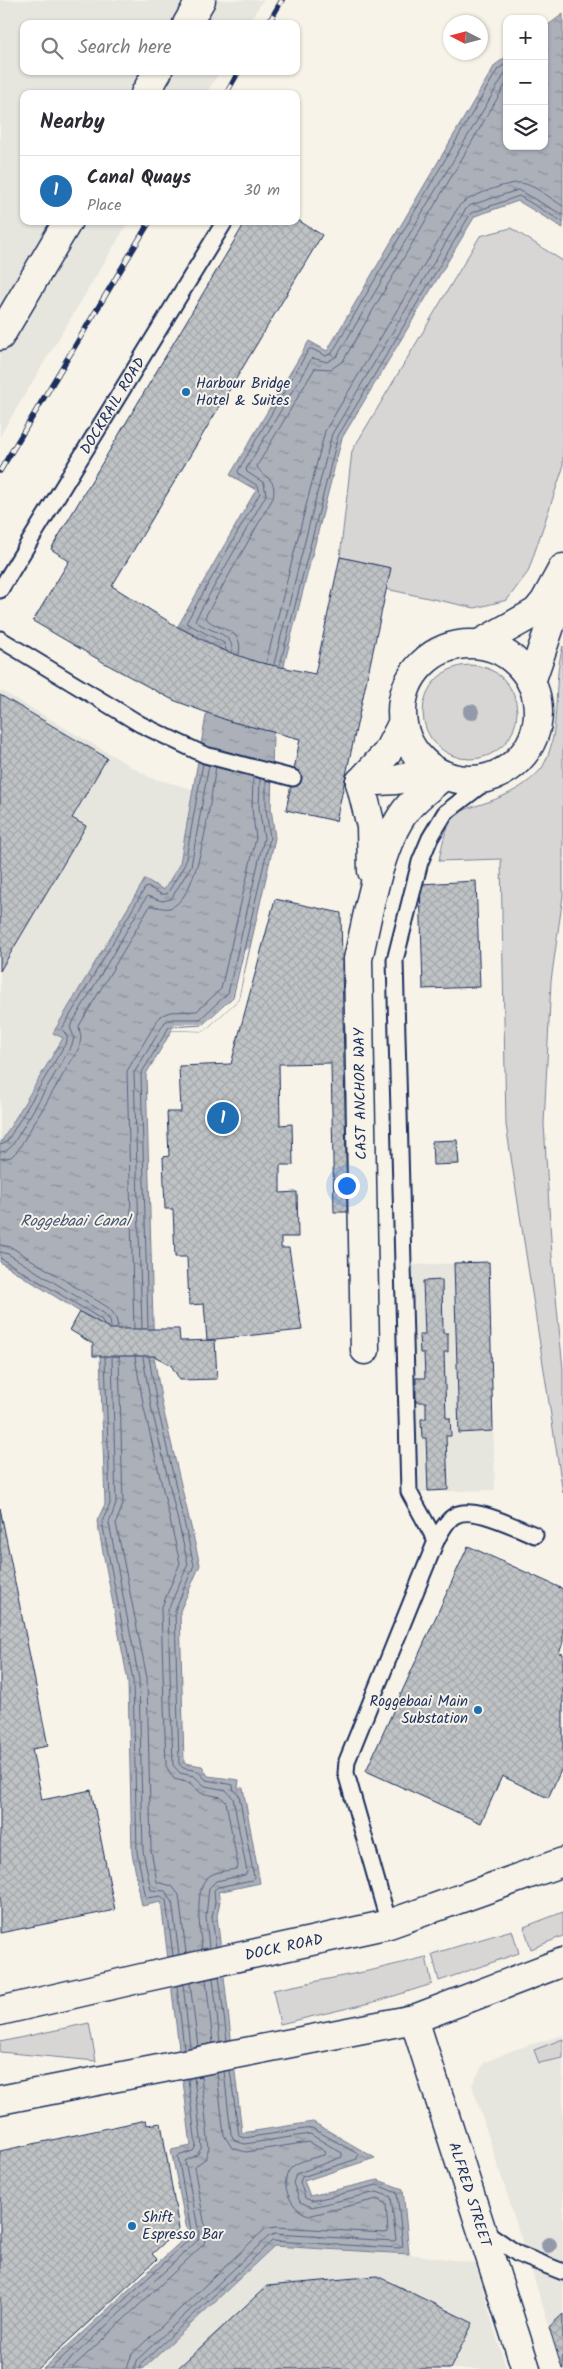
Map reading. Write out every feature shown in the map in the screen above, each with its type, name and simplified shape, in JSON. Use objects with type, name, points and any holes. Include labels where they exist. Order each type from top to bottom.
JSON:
[{"type":"street","points":[[189,20],[201,0]]},
{"type":"street","points":[[147,90],[156,75]]},
{"type":"street","points":[[0,336],[66,225]]},
{"type":"street","points":[[479,644],[536,612],[545,601],[563,568]]},
{"type":"street","points":[[531,682],[563,587]]},
{"type":"street","points":[[479,644],[500,651],[518,664],[531,682],[538,705],[537,728],[527,750],[511,768],[489,779],[466,782],[438,773],[424,764],[410,746],[402,724],[401,703],[408,682],[420,665],[437,652],[458,645],[479,644]]},
{"type":"street","points":[[352,782],[387,753],[402,724]]},
{"type":"street","points":[[352,782],[396,780],[438,773]]},
{"type":"street","name":"CAST ANCHOR WAY","points":[[364,1350],[357,971],[372,899],[396,825],[438,773]]},
{"type":"street","name":"CAST ANCHOR WAY","points":[[352,782],[367,806],[373,846],[372,899]]},
{"type":"street","name":"DOCK ROAD","points":[[0,2011],[388,1924],[563,1862]]},
{"type":"street","points":[[0,2100],[414,2019],[563,1962]]},
{"type":"street","name":"ALFRED STREET","points":[[414,2019],[526,2369]]},
{"type":"lane","name":"DOCKRAIL ROAD","points":[[0,590],[223,225]]},
{"type":"lane","points":[[0,639],[126,716],[205,755],[286,776]]},
{"type":"lane","points":[[436,1541],[409,1492],[395,960],[420,862],[430,838],[446,813],[489,779]]},
{"type":"lane","points":[[388,1924],[346,1767],[436,1541],[454,1516],[465,1512],[479,1513],[535,1535]]},
{"type":"lane","points":[[480,2228],[518,2254],[563,2272]]},
{"type":"shaded area","points":[[0,0],[263,0],[250,20],[20,20],[20,75],[218,75],[208,90],[20,90],[20,225],[127,225],[0,436]]},
{"type":"shaded area","points":[[511,228],[563,261],[563,468],[528,572],[507,600],[475,608],[386,589],[390,568],[340,557],[352,451],[480,236]]},
{"type":"shaded area","points":[[563,646],[563,896],[551,981],[544,1124],[552,1256],[563,1369],[563,1493],[506,1125],[501,859],[439,861],[448,826],[457,815],[462,811],[510,793],[524,784],[542,768],[548,754],[555,724],[558,677]]},
{"type":"shaded area","points":[[470,665],[488,669],[503,679],[513,694],[517,712],[513,730],[503,745],[488,755],[470,759],[452,755],[437,745],[427,730],[423,712],[427,694],[437,679],[452,669]]},
{"type":"shaded area","points":[[0,690],[151,778],[193,789],[180,863],[164,890],[144,879],[54,1032],[63,1038],[0,1144]]},
{"type":"shaded area","points":[[489,1262],[495,1490],[416,1492],[409,1265]]},
{"type":"shaded area","points":[[563,1912],[563,1936],[531,1949],[524,1927]]},
{"type":"shaded area","points":[[512,1930],[519,1953],[439,1981],[432,1954]]},
{"type":"shaded area","points":[[426,1957],[432,1984],[378,2001],[280,2024],[273,1990],[373,1970]]},
{"type":"shaded area","points":[[89,2023],[96,2061],[0,2052],[0,2042]]},
{"type":"shaded area","points":[[563,2035],[563,2369],[472,2085],[484,2063],[513,2050]]},
{"type":"shaded area","points":[[563,2039],[563,2058],[539,2063],[534,2050]]},
{"type":"shaded area","points":[[274,2246],[409,2254],[475,2263],[506,2369],[143,2369]]},
{"type":"water","name":"Roggebaai Canal","points":[[563,14],[563,228],[518,201],[475,216],[342,438],[285,661],[273,735],[271,808],[275,838],[238,1000],[204,1031],[172,1030],[146,1074],[154,1356],[162,1404],[200,1565],[180,1611],[184,1763],[202,1766],[208,1776],[239,1780],[238,1788],[243,1788],[260,1883],[218,1892],[220,1901],[217,1916],[242,2133],[313,2122],[375,2158],[304,2181],[310,2196],[378,2180],[403,2189],[409,2254],[274,2246],[143,2369],[43,2369],[188,2235],[171,2150],[191,2146],[161,1902],[142,1906],[132,1853],[128,1681],[97,1521],[105,1504],[99,1324],[0,1262],[0,1144],[63,1038],[53,1033],[145,879],[164,890],[180,863],[206,716],[221,648],[178,626],[256,490],[230,475],[309,341],[327,351],[495,65],[503,59],[503,150],[548,150],[548,25]]},
{"type":"pier","points":[[249,948],[238,1000],[204,1031],[172,1030],[175,1024],[202,1024],[232,997],[243,951]]},
{"type":"building","name":"Harbour Bridge Hotel & Suites","points":[[300,221],[322,235],[112,586],[176,626],[220,649],[257,662],[315,674],[340,557],[391,568],[336,821],[286,810],[300,739],[229,721],[173,700],[33,621],[69,561],[51,549],[244,225],[300,225]]},
{"type":"building","points":[[0,695],[107,758],[72,818],[86,826],[0,971]]},
{"type":"building","points":[[476,881],[480,987],[423,989],[420,884]]},
{"type":"building","points":[[275,899],[341,913],[347,1212],[334,1212],[331,1063],[279,1064],[280,1125],[292,1124],[293,1165],[280,1165],[280,1193],[297,1192],[298,1237],[281,1237],[281,1248],[289,1248],[302,1330],[207,1340],[204,1304],[189,1305],[187,1257],[175,1257],[173,1209],[165,1209],[163,1157],[169,1156],[167,1112],[181,1112],[179,1066],[231,1064]]},
{"type":"building","points":[[457,1140],[459,1164],[433,1165],[432,1141]]},
{"type":"building","points":[[489,1262],[493,1431],[459,1433],[454,1263]]},
{"type":"building","points":[[442,1280],[443,1333],[448,1333],[448,1352],[444,1352],[446,1418],[450,1418],[451,1436],[446,1436],[448,1490],[428,1491],[426,1438],[422,1438],[421,1419],[426,1419],[426,1402],[416,1402],[416,1378],[425,1378],[424,1353],[420,1353],[419,1335],[425,1335],[423,1281]]},
{"type":"building","points":[[80,1312],[111,1329],[179,1329],[180,1341],[215,1340],[217,1379],[180,1380],[171,1365],[154,1356],[93,1356],[93,1344],[70,1330]]},
{"type":"building","points":[[0,1508],[48,1746],[32,1749],[42,1800],[91,1790],[115,1910],[0,1933]]},
{"type":"building","name":"Roggebaai Main Substation","points":[[468,1546],[563,1589],[563,1643],[559,1653],[563,1654],[563,1766],[548,1798],[502,1776],[481,1823],[366,1771]]},
{"type":"building","points":[[146,2120],[147,2125],[161,2123],[179,2229],[152,2254],[157,2259],[38,2369],[0,2369],[0,2151]]},
{"type":"building","points":[[377,2276],[473,2323],[450,2369],[177,2369],[267,2286]]},
{"type":"building","points":[[563,2314],[563,2369],[562,2369],[549,2327]]},
{"type":"railway","points":[[270,20],[282,0]]},
{"type":"railway","points":[[228,90],[237,75]]},
{"type":"railway","points":[[0,471],[148,225]]},
{"type":"place","name":"Harbour Bridge Hotel & Suites","points":[[186,392]]},
{"type":"place","name":"Canal Quays","points":[[223,1118]]},
{"type":"place","name":"Roggebaai Main Substation","points":[[478,1710]]},
{"type":"place","name":"Shift Espresso Bar","points":[[132,2226]]}]
